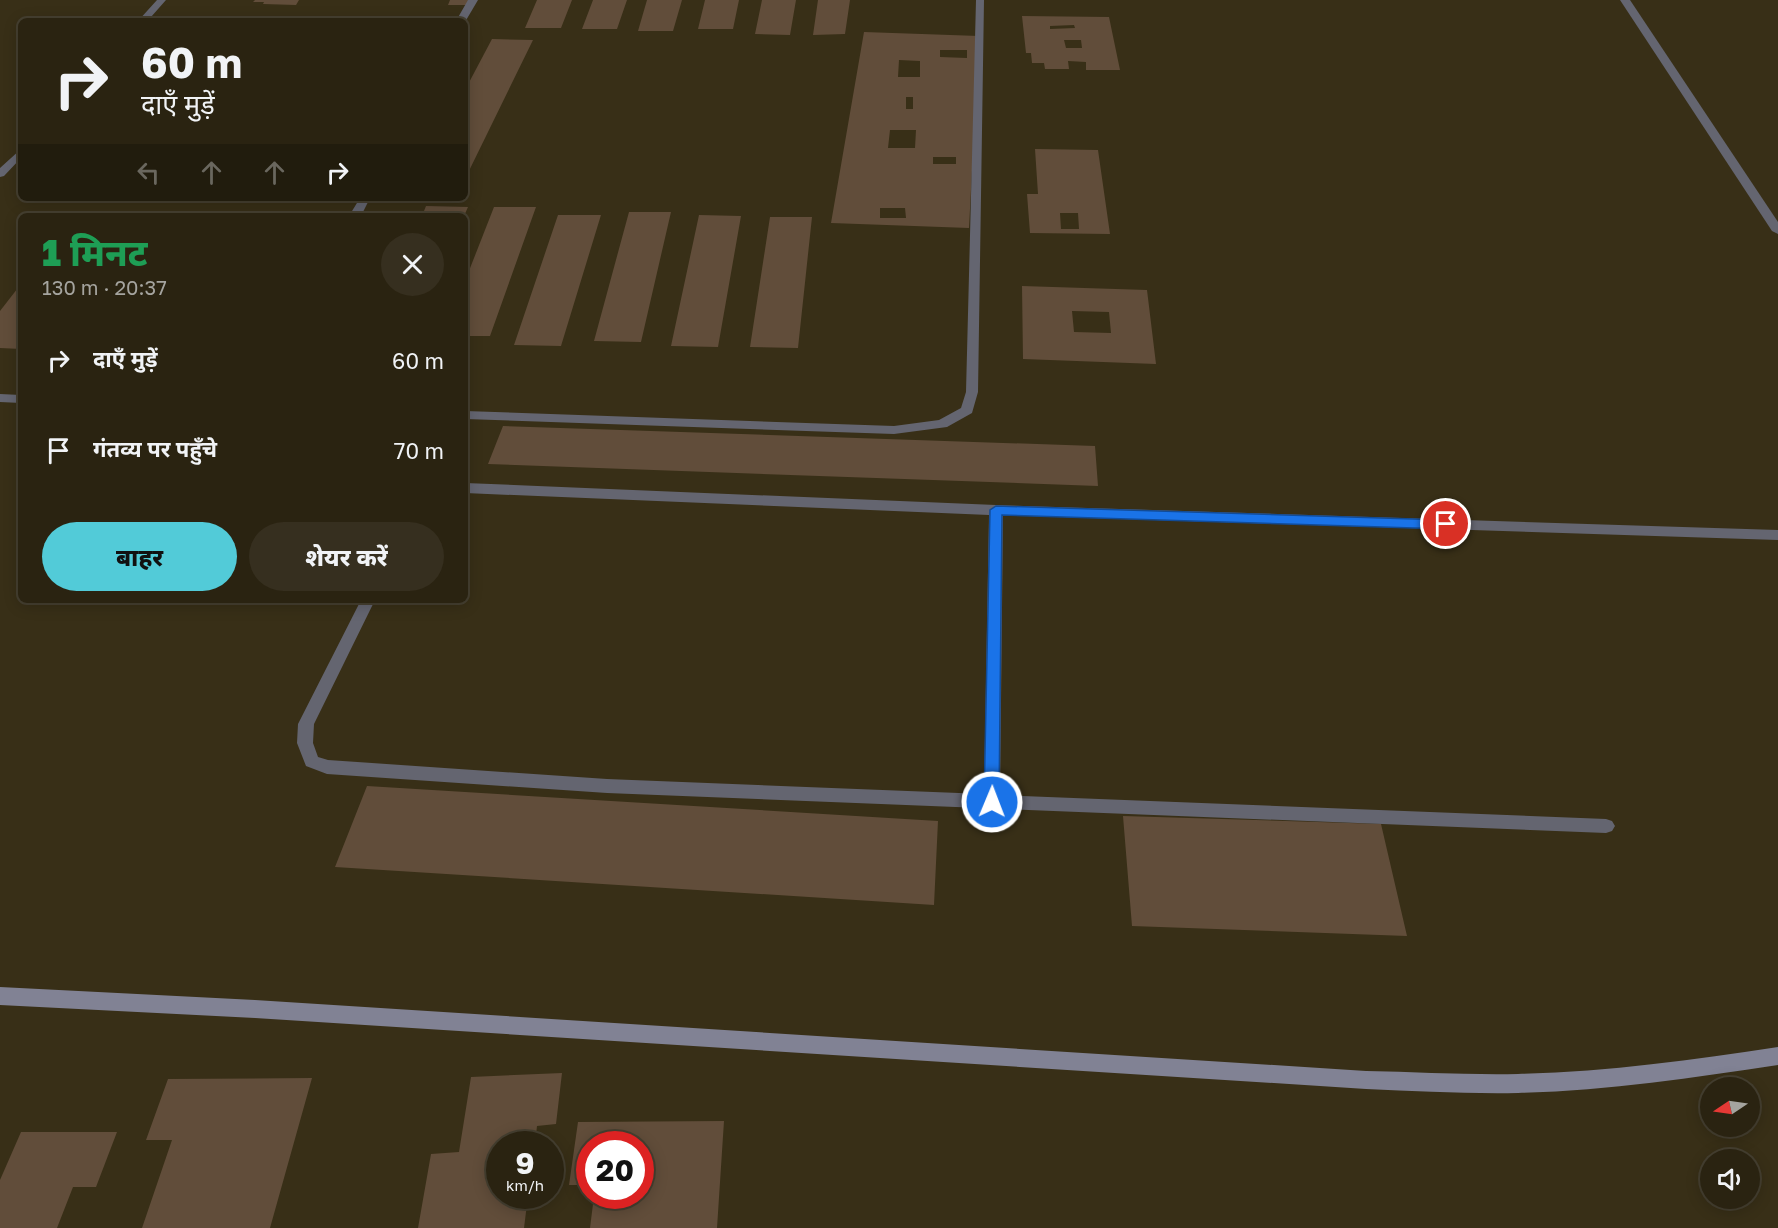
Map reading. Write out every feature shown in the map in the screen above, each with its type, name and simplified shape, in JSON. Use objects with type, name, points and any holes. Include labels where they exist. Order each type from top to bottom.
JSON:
[{"type":"street","points":[[145,18],[162,0]]},
{"type":"street","points":[[463,18],[472,0]]},
{"type":"street","points":[[468,415],[894,430],[942,424],[967,410],[972,392],[980,0]]},
{"type":"street","points":[[1625,0],[1778,231]]},
{"type":"street","points":[[0,174],[18,155]]},
{"type":"street","points":[[0,398],[18,399]]},
{"type":"street","points":[[468,488],[996,510],[1778,535]]},
{"type":"street","points":[[992,802],[996,510]]},
{"type":"street","points":[[366,603],[306,724],[305,743],[312,761],[327,767],[607,786],[1606,826]]},
{"type":"street","points":[[0,996],[255,1009],[1366,1080],[1482,1084],[1594,1079],[1666,1072],[1778,1056]]},
{"type":"building","points":[[255,0],[299,0],[296,5],[263,4],[264,2],[253,2]]},
{"type":"building","points":[[450,0],[471,0],[469,5],[448,5]]},
{"type":"building","points":[[537,0],[572,0],[561,28],[525,28]]},
{"type":"building","points":[[593,0],[627,0],[617,29],[582,29]]},
{"type":"building","points":[[647,0],[682,0],[673,31],[638,31]]},
{"type":"building","points":[[705,0],[739,0],[733,29],[698,29]]},
{"type":"building","points":[[762,0],[796,0],[790,35],[755,34]]},
{"type":"building","points":[[818,0],[850,0],[845,34],[813,35]]},
{"type":"building","points":[[1022,16],[1109,17],[1120,70],[1086,70],[1086,62],[1068,61],[1069,69],[1045,69],[1044,63],[1032,63],[1031,53],[1026,53]],"holes":[[[1074,25],[1075,28],[1050,29],[1050,26]],[[1064,40],[1081,40],[1082,48],[1066,48]]]},
{"type":"building","points":[[864,32],[979,36],[969,228],[831,223]],"holes":[[[940,50],[967,50],[967,58],[940,57]],[[899,60],[920,61],[920,77],[898,77]],[[906,97],[913,97],[913,109],[906,109]],[[890,130],[916,130],[915,148],[888,148]],[[933,157],[956,157],[956,164],[933,164]],[[880,208],[905,208],[906,218],[880,218]]]},
{"type":"building","points":[[492,39],[533,40],[468,173],[468,84]]},
{"type":"building","points":[[1035,149],[1098,150],[1110,234],[1030,233],[1027,194],[1038,194]],"holes":[[[1060,213],[1078,213],[1079,229],[1061,229]]]},
{"type":"building","points":[[426,206],[468,207],[465,213],[423,213]]},
{"type":"building","points":[[494,207],[536,207],[490,336],[468,336],[468,273]]},
{"type":"building","points":[[629,212],[671,212],[641,342],[594,341]]},
{"type":"building","points":[[558,215],[601,215],[561,346],[514,345]]},
{"type":"building","points":[[699,215],[741,216],[718,347],[671,346]]},
{"type":"building","points":[[770,217],[812,217],[798,348],[750,347]]},
{"type":"building","points":[[1022,286],[1147,290],[1156,364],[1023,359]],"holes":[[[1072,311],[1109,312],[1111,333],[1074,332]]]},
{"type":"building","points":[[18,288],[18,349],[0,348],[0,311]]},
{"type":"building","points":[[503,426],[1095,446],[1098,486],[488,464]]},
{"type":"building","points":[[367,786],[938,821],[934,905],[335,867]]},
{"type":"building","points":[[1123,816],[1381,824],[1407,936],[1132,926]]},
{"type":"building","points":[[562,1073],[556,1124],[537,1126],[536,1131],[486,1131],[486,1209],[526,1209],[524,1228],[418,1228],[431,1154],[459,1152],[471,1077]]},
{"type":"building","points":[[312,1078],[270,1228],[142,1228],[172,1140],[146,1140],[168,1079]]},
{"type":"building","points":[[724,1121],[717,1228],[590,1228],[592,1209],[654,1209],[654,1131],[577,1131],[578,1122]]},
{"type":"building","points":[[21,1132],[117,1132],[96,1187],[73,1187],[57,1228],[0,1228],[0,1180]]},
{"type":"building","points":[[576,1136],[576,1185],[569,1185]]},
{"type":"route","points":[[992,802],[996,510],[1446,524]]}]
